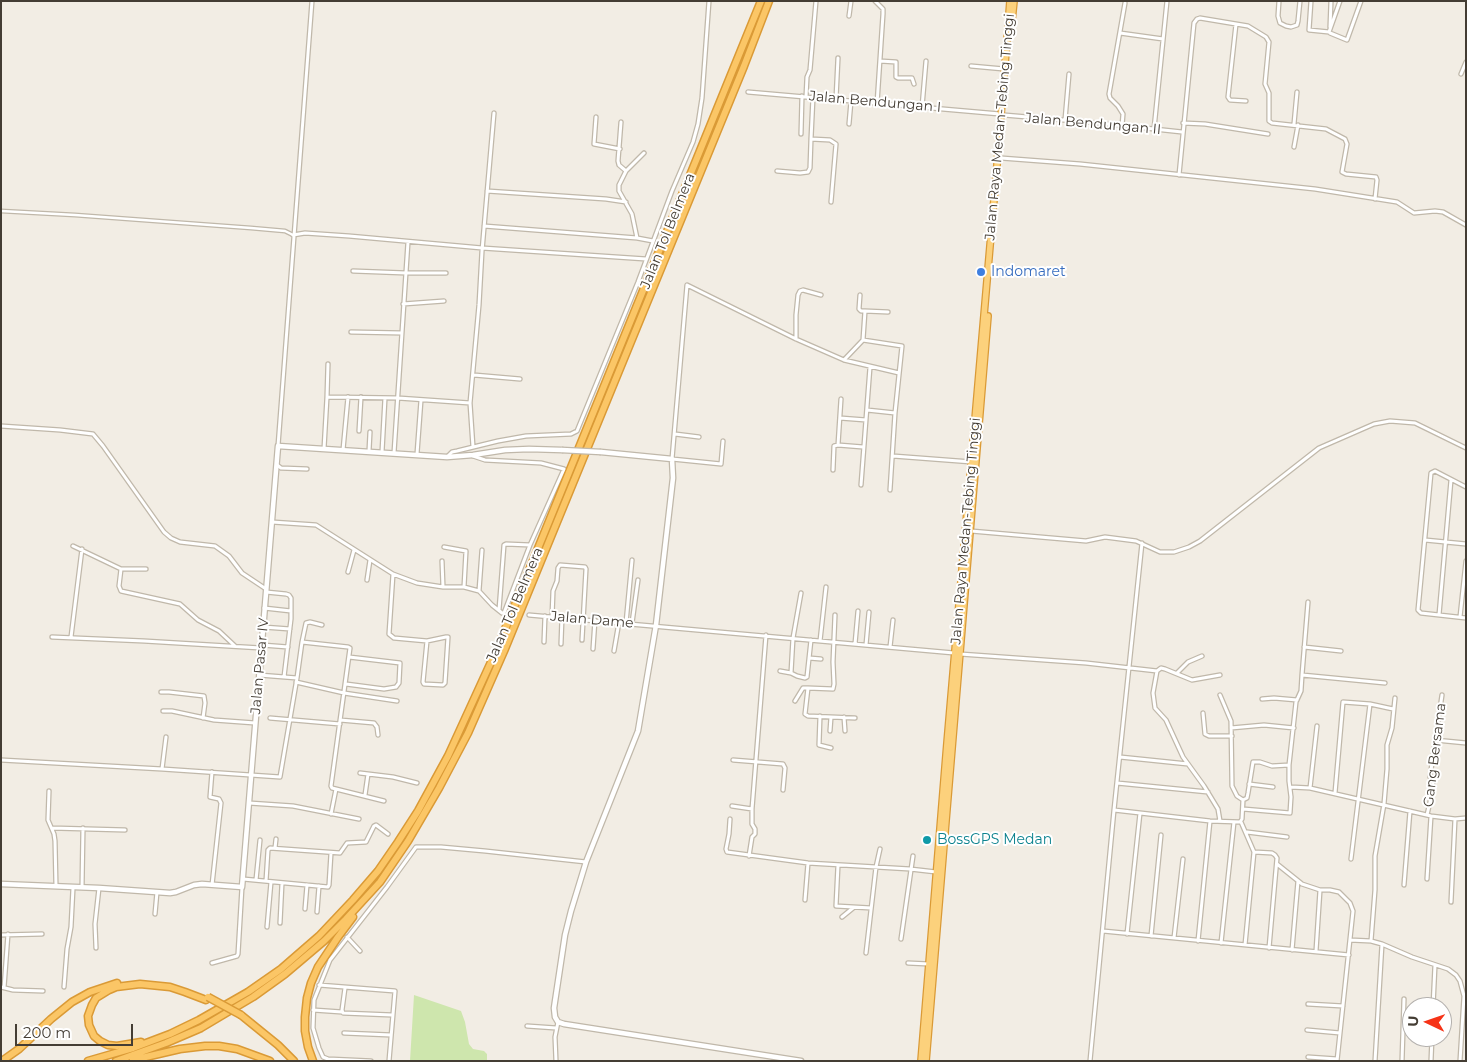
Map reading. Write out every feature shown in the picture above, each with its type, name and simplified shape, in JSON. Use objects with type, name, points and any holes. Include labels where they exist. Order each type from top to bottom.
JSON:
[{"type":"highway","name":"Jalan Tol Belmera","points":[[88,1061],[134,1048],[170,1034],[218,1010],[281,969],[324,931],[353,900],[378,871],[398,842],[430,790],[461,730],[497,649],[761,1]]},
{"type":"highway","name":"Jalan Tol Belmera","points":[[116,1061],[201,1028],[253,997],[285,974],[324,941],[346,919],[380,882],[408,841],[440,788],[468,733],[504,651],[769,1]]},
{"type":"highway","name":"Jalan Raya Medan-Tebing Tinggi","points":[[926,1061],[965,563],[1001,158],[1010,1]]},
{"type":"highway","name":"Jalan Raya Medan-Tebing Tinggi","points":[[968,530],[972,462],[1002,115],[1014,1]]},
{"type":"highway","name":"Jalan Raya Medan-Tebing Tinggi","points":[[921,1061],[936,872],[958,654]]},
{"type":"highway","points":[[313,1061],[308,1047],[305,1024],[307,998],[311,983],[327,953],[380,882]]},
{"type":"highway","points":[[2,1061],[19,1049],[63,1008],[90,992],[108,985],[133,981],[154,981],[172,984],[207,999],[240,1017],[278,1045],[294,1061]]},
{"type":"highway","points":[[170,1034],[126,1045],[108,1045],[94,1036],[89,1025],[89,1010],[96,998],[101,994],[127,985],[140,984],[170,987],[207,999]]},
{"type":"highway","points":[[240,1017],[290,1061]]},
{"type":"highway","points":[[129,1061],[180,1049],[212,1046],[237,1049],[270,1061]]},
{"type":"street","points":[[312,1],[278,446],[447,457],[506,450],[562,450],[721,464],[723,441]]},
{"type":"street","points":[[447,457],[452,452],[526,436],[571,434],[577,431],[693,142],[698,124],[703,89],[708,1]]},
{"type":"street","points":[[801,134],[804,96],[810,70],[816,1]]},
{"type":"street","points":[[849,16],[851,1]]},
{"type":"street","points":[[875,1],[883,10],[877,104]]},
{"type":"street","points":[[1154,130],[1167,1]]},
{"type":"street","points":[[1279,1],[1278,16],[1280,23],[1291,27],[1297,25],[1300,1]]},
{"type":"street","points":[[1311,1],[1309,30],[1330,33],[1347,40],[1361,1]]},
{"type":"street","points":[[1330,33],[1331,1]]},
{"type":"street","points":[[1330,33],[1340,1]]},
{"type":"street","points":[[1122,126],[1123,114],[1109,94],[1125,3]]},
{"type":"street","points":[[1179,175],[1194,21],[1200,18],[1252,27],[1269,40],[1264,84],[1269,93],[1268,119],[1272,123],[1326,129],[1345,139],[1347,144],[1342,172],[1376,178],[1375,199]]},
{"type":"street","points":[[1236,24],[1228,97],[1230,100],[1246,101]]},
{"type":"street","points":[[1120,32],[1163,39]]},
{"type":"street","points":[[836,99],[838,58]]},
{"type":"street","points":[[880,61],[896,62],[896,77],[912,78],[914,84]]},
{"type":"street","points":[[922,107],[922,89],[926,61]]},
{"type":"street","points":[[1461,74],[1466,62]]},
{"type":"street","points":[[971,66],[1005,69]]},
{"type":"street","points":[[1065,120],[1069,74]]},
{"type":"street","name":"Jalan Bendungan I","points":[[748,92],[1002,115]]},
{"type":"street","points":[[1294,147],[1297,92]]},
{"type":"street","points":[[777,171],[800,173],[808,172],[810,168],[813,97]]},
{"type":"street","points":[[849,124],[851,101]]},
{"type":"street","points":[[473,447],[470,402],[474,375],[482,248],[494,113]]},
{"type":"street","name":"Jalan Bendungan II","points":[[1002,115],[1182,132]]},
{"type":"street","points":[[596,117],[594,144],[620,149]]},
{"type":"street","points":[[620,122],[618,164],[626,172]]},
{"type":"street","points":[[1183,123],[1204,124],[1268,134]]},
{"type":"street","points":[[811,139],[830,140],[836,144],[831,202]]},
{"type":"street","points":[[637,238],[634,220],[626,202],[622,198],[619,185],[626,172],[644,153]]},
{"type":"street","points":[[1001,158],[1080,164],[1300,187],[1397,202],[1414,213],[1443,212],[1466,225]]},
{"type":"street","points":[[487,191],[626,202]]},
{"type":"street","points":[[1,211],[251,228],[285,232],[293,235],[305,233],[482,248],[646,259]]},
{"type":"street","points":[[484,226],[637,238],[653,242]]},
{"type":"street","points":[[394,453],[408,242]]},
{"type":"street","points":[[354,271],[406,274],[446,273]]},
{"type":"street","points":[[556,1061],[556,1028],[558,1022],[554,1012],[565,935],[586,862],[638,730],[656,625],[671,491],[687,285],[796,339],[844,360],[900,373]]},
{"type":"street","points":[[796,339],[796,315],[800,291],[803,290],[821,295]]},
{"type":"street","points":[[860,295],[859,309],[861,311],[888,312]]},
{"type":"street","points":[[403,304],[444,301]]},
{"type":"street","points":[[844,360],[863,340],[865,311]]},
{"type":"street","points":[[352,332],[402,333]]},
{"type":"street","points":[[863,340],[902,346],[890,490]]},
{"type":"street","points":[[324,449],[328,364]]},
{"type":"street","points":[[861,485],[870,367]]},
{"type":"street","points":[[474,375],[520,378]]},
{"type":"street","points":[[327,397],[470,402]]},
{"type":"street","points":[[343,450],[348,397]]},
{"type":"street","points":[[359,431],[361,397]]},
{"type":"street","points":[[382,452],[385,398]]},
{"type":"street","points":[[833,470],[834,447],[838,445],[841,398]]},
{"type":"street","points":[[417,454],[421,400]]},
{"type":"street","points":[[867,410],[895,414]]},
{"type":"street","points":[[840,418],[866,420]]},
{"type":"street","points":[[968,530],[1086,541],[1105,538],[1136,541],[1156,551],[1174,552],[1200,541],[1319,448],[1374,424],[1390,420],[1415,423],[1466,448]]},
{"type":"street","points":[[1,426],[93,434],[108,452],[164,532],[171,538],[180,542],[215,546],[229,556],[242,573],[266,591],[289,595],[291,598],[290,629],[284,677]]},
{"type":"street","points":[[370,432],[370,452]]},
{"type":"street","points":[[675,434],[699,437]]},
{"type":"street","points":[[838,445],[864,447]]},
{"type":"street","name":"Jalan Pasar IV","points":[[242,887],[278,446]]},
{"type":"street","points":[[272,522],[316,525],[393,574],[418,583],[443,587],[464,587],[479,591],[504,613],[530,545],[564,469],[541,463],[485,460],[473,455]]},
{"type":"street","points":[[893,456],[972,462]]},
{"type":"street","points":[[276,465],[281,468],[307,469]]},
{"type":"street","points":[[1466,487],[1434,471],[1431,473],[1418,610],[1420,614],[1466,618]]},
{"type":"street","points":[[1438,615],[1452,480]]},
{"type":"street","points":[[1425,540],[1466,544]]},
{"type":"street","points":[[1090,1061],[1142,543]]},
{"type":"street","points":[[499,610],[504,545],[530,545]]},
{"type":"street","points":[[73,546],[121,569],[146,569]]},
{"type":"street","points":[[444,547],[466,551],[464,587]]},
{"type":"street","points":[[71,637],[82,550]]},
{"type":"street","points":[[348,572],[354,550]]},
{"type":"street","points":[[479,591],[482,550]]},
{"type":"street","points":[[367,580],[370,560]]},
{"type":"street","points":[[626,623],[632,560]]},
{"type":"street","points":[[442,561],[443,587]]},
{"type":"street","points":[[1460,617],[1466,561]]},
{"type":"street","points":[[552,617],[553,591],[558,568],[560,565],[585,567],[582,640]]},
{"type":"street","points":[[121,569],[119,586],[124,592],[180,604],[198,620],[219,631],[236,647]]},
{"type":"street","points":[[393,574],[390,634],[394,638],[427,641],[448,638],[443,685],[424,684],[423,682],[427,641]]},
{"type":"street","points":[[632,623],[638,580]]},
{"type":"street","points":[[820,641],[826,587]]},
{"type":"street","points":[[791,673],[801,593]]},
{"type":"street","points":[[1243,809],[1290,813],[1290,765],[1297,700],[1302,675],[1308,602]]},
{"type":"street","points":[[264,608],[291,612]]},
{"type":"street","points":[[855,644],[858,611]]},
{"type":"street","points":[[866,645],[869,612]]},
{"type":"street","name":"Jalan Dame","points":[[529,615],[1157,671],[1163,668],[1192,680],[1220,675]]},
{"type":"street","points":[[794,701],[803,688],[834,689],[835,615]]},
{"type":"street","points":[[544,642],[545,616]]},
{"type":"street","points":[[561,644],[562,618]]},
{"type":"street","points":[[593,649],[595,620]]},
{"type":"street","points":[[890,647],[893,620]]},
{"type":"street","points":[[1,760],[162,768],[280,777],[305,625],[310,622],[322,624]]},
{"type":"street","points":[[614,651],[619,622]]},
{"type":"street","points":[[263,627],[290,629]]},
{"type":"street","points":[[750,856],[752,837],[755,834],[752,824],[752,808],[766,635]]},
{"type":"street","points":[[52,637],[236,647],[288,647]]},
{"type":"street","points":[[780,672],[806,678],[811,640]]},
{"type":"street","points":[[302,642],[349,647],[350,649],[331,786],[336,789],[384,801]]},
{"type":"street","points":[[1304,647],[1341,652]]},
{"type":"street","points":[[1177,673],[1188,662],[1202,656]]},
{"type":"street","points":[[346,684],[384,689],[396,687],[399,683],[400,663],[349,658]]},
{"type":"street","points":[[809,658],[821,659]]},
{"type":"street","points":[[1157,671],[1153,704],[1166,720],[1183,757],[1208,792],[1219,812],[1220,821]]},
{"type":"street","points":[[259,675],[284,677],[344,693],[396,701]]},
{"type":"street","points":[[1302,675],[1385,682]]},
{"type":"street","points":[[808,688],[805,714],[808,716],[855,718]]},
{"type":"street","points":[[161,692],[204,696],[203,718]]},
{"type":"street","points":[[1220,695],[1231,721],[1232,786],[1237,796],[1243,800]]},
{"type":"street","name":"Gang Bersama","points":[[1427,879],[1429,816],[1433,782],[1430,777],[1442,696]]},
{"type":"street","points":[[1371,941],[1375,890],[1375,856],[1384,804],[1387,745],[1392,728],[1395,698]]},
{"type":"street","points":[[1262,699],[1297,700]]},
{"type":"street","points":[[1335,793],[1343,702],[1370,704],[1393,709]]},
{"type":"street","points":[[1351,859],[1370,704]]},
{"type":"street","points":[[163,711],[172,711],[203,718],[255,723]]},
{"type":"street","points":[[1202,713],[1206,735],[1232,736]]},
{"type":"street","points":[[820,716],[819,746],[831,748]]},
{"type":"street","points":[[830,731],[831,717]]},
{"type":"street","points":[[844,717],[845,731]]},
{"type":"street","points":[[270,718],[374,723],[377,727],[378,735]]},
{"type":"street","points":[[1231,728],[1264,725],[1294,728]]},
{"type":"street","points":[[1310,788],[1317,726]]},
{"type":"street","points":[[162,768],[166,737]]},
{"type":"street","points":[[1435,740],[1466,744]]},
{"type":"street","points":[[1120,757],[1188,764]]},
{"type":"street","points":[[733,760],[784,764],[783,790]]},
{"type":"street","points":[[1243,800],[1248,796],[1253,762],[1272,766],[1290,765]]},
{"type":"street","points":[[212,772],[210,797],[219,799],[221,803],[212,885]]},
{"type":"street","points":[[360,773],[393,777],[417,783]]},
{"type":"street","points":[[364,795],[368,774]]},
{"type":"street","points":[[1117,783],[1208,792]]},
{"type":"street","points":[[1249,784],[1273,787]]},
{"type":"street","points":[[1291,787],[1310,788],[1359,798],[1429,816],[1455,819],[1466,818]]},
{"type":"street","points":[[331,814],[336,789]]},
{"type":"street","points":[[49,791],[48,820],[56,841],[56,887]]},
{"type":"street","points":[[1243,800],[1241,822],[1254,852],[1245,945]]},
{"type":"street","points":[[249,803],[294,806],[359,819]]},
{"type":"street","points":[[732,806],[752,808]]},
{"type":"street","points":[[1114,810],[1241,822]]},
{"type":"street","points":[[1404,885],[1410,811]]},
{"type":"street","points":[[1127,934],[1140,813]]},
{"type":"street","points":[[730,819],[727,852],[808,863],[936,872]]},
{"type":"street","points":[[1451,902],[1455,819]]},
{"type":"street","points":[[1198,941],[1210,820]]},
{"type":"street","points":[[1221,943],[1234,822]]},
{"type":"street","points":[[266,881],[268,850],[275,848],[340,853],[347,843],[366,842],[376,825],[388,834]]},
{"type":"street","points":[[52,828],[125,830]]},
{"type":"street","points":[[82,888],[83,828]]},
{"type":"street","points":[[1246,832],[1287,837]]},
{"type":"street","points":[[1151,936],[1160,835]]},
{"type":"street","points":[[275,848],[276,839]]},
{"type":"street","points":[[256,880],[260,840]]},
{"type":"street","points":[[371,1061],[328,1059],[323,1057],[313,1028],[314,1000],[330,960],[385,891],[416,847],[441,847],[586,862]]},
{"type":"street","points":[[866,953],[876,867],[880,849]]},
{"type":"street","points":[[1254,852],[1274,854],[1277,864],[1269,948]]},
{"type":"street","points":[[243,879],[328,887],[331,853]]},
{"type":"street","points":[[901,940],[913,856]]},
{"type":"street","points":[[1174,938],[1183,859]]},
{"type":"street","points":[[805,900],[808,863]]},
{"type":"street","points":[[1277,864],[1306,886],[1320,890],[1335,890],[1350,903],[1352,911],[1337,1060],[1308,1057]]},
{"type":"street","points":[[838,865],[836,905],[838,907],[871,908]]},
{"type":"street","points":[[1292,950],[1298,881]]},
{"type":"street","points":[[267,927],[272,882]]},
{"type":"street","points":[[280,923],[282,883]]},
{"type":"street","points":[[1,884],[157,892],[176,892],[194,885],[242,887],[238,954],[237,956],[212,963]]},
{"type":"street","points":[[306,909],[307,886]]},
{"type":"street","points":[[317,912],[318,886]]},
{"type":"street","points":[[64,987],[71,927],[73,888]]},
{"type":"street","points":[[96,948],[95,924],[99,888]]},
{"type":"street","points":[[1316,952],[1320,890]]},
{"type":"street","points":[[155,914],[157,892]]},
{"type":"street","points":[[842,917],[854,907]]},
{"type":"street","points":[[1102,931],[1349,955]]},
{"type":"street","points":[[8,934],[3,988],[42,991]]},
{"type":"street","points":[[1,935],[42,934]]},
{"type":"street","points":[[347,937],[360,950]]},
{"type":"street","points":[[1350,940],[1371,941],[1382,944],[1412,957],[1448,969],[1456,975],[1465,996],[1460,1061]]},
{"type":"street","points":[[1375,1061],[1382,944]]},
{"type":"street","points":[[908,963],[929,964]]},
{"type":"street","points":[[1433,997],[1435,965]]},
{"type":"street","points":[[319,984],[345,988],[395,991],[389,1061]]},
{"type":"street","points":[[343,1012],[345,988]]},
{"type":"street","points":[[1308,1004],[1343,1006]]},
{"type":"street","points":[[313,1010],[392,1015]]},
{"type":"street","points":[[558,1022],[802,1061]]},
{"type":"street","points":[[527,1026],[556,1028]]},
{"type":"street","points":[[1307,1030],[1340,1033]]},
{"type":"street","points":[[344,1033],[391,1035]]},
{"type":"street","points":[[1402,1047],[1402,1061]]},
{"type":"street","points":[[1431,1061],[1432,1047]]},
{"type":"green space","points":[[414,995],[461,1011],[469,1044],[473,1049],[484,1051],[487,1054],[487,1061],[410,1061]]},
{"type":"place","name":"Indomaret","points":[[981,272]]},
{"type":"place","name":"BossGPS Medan","points":[[927,840]]}]
